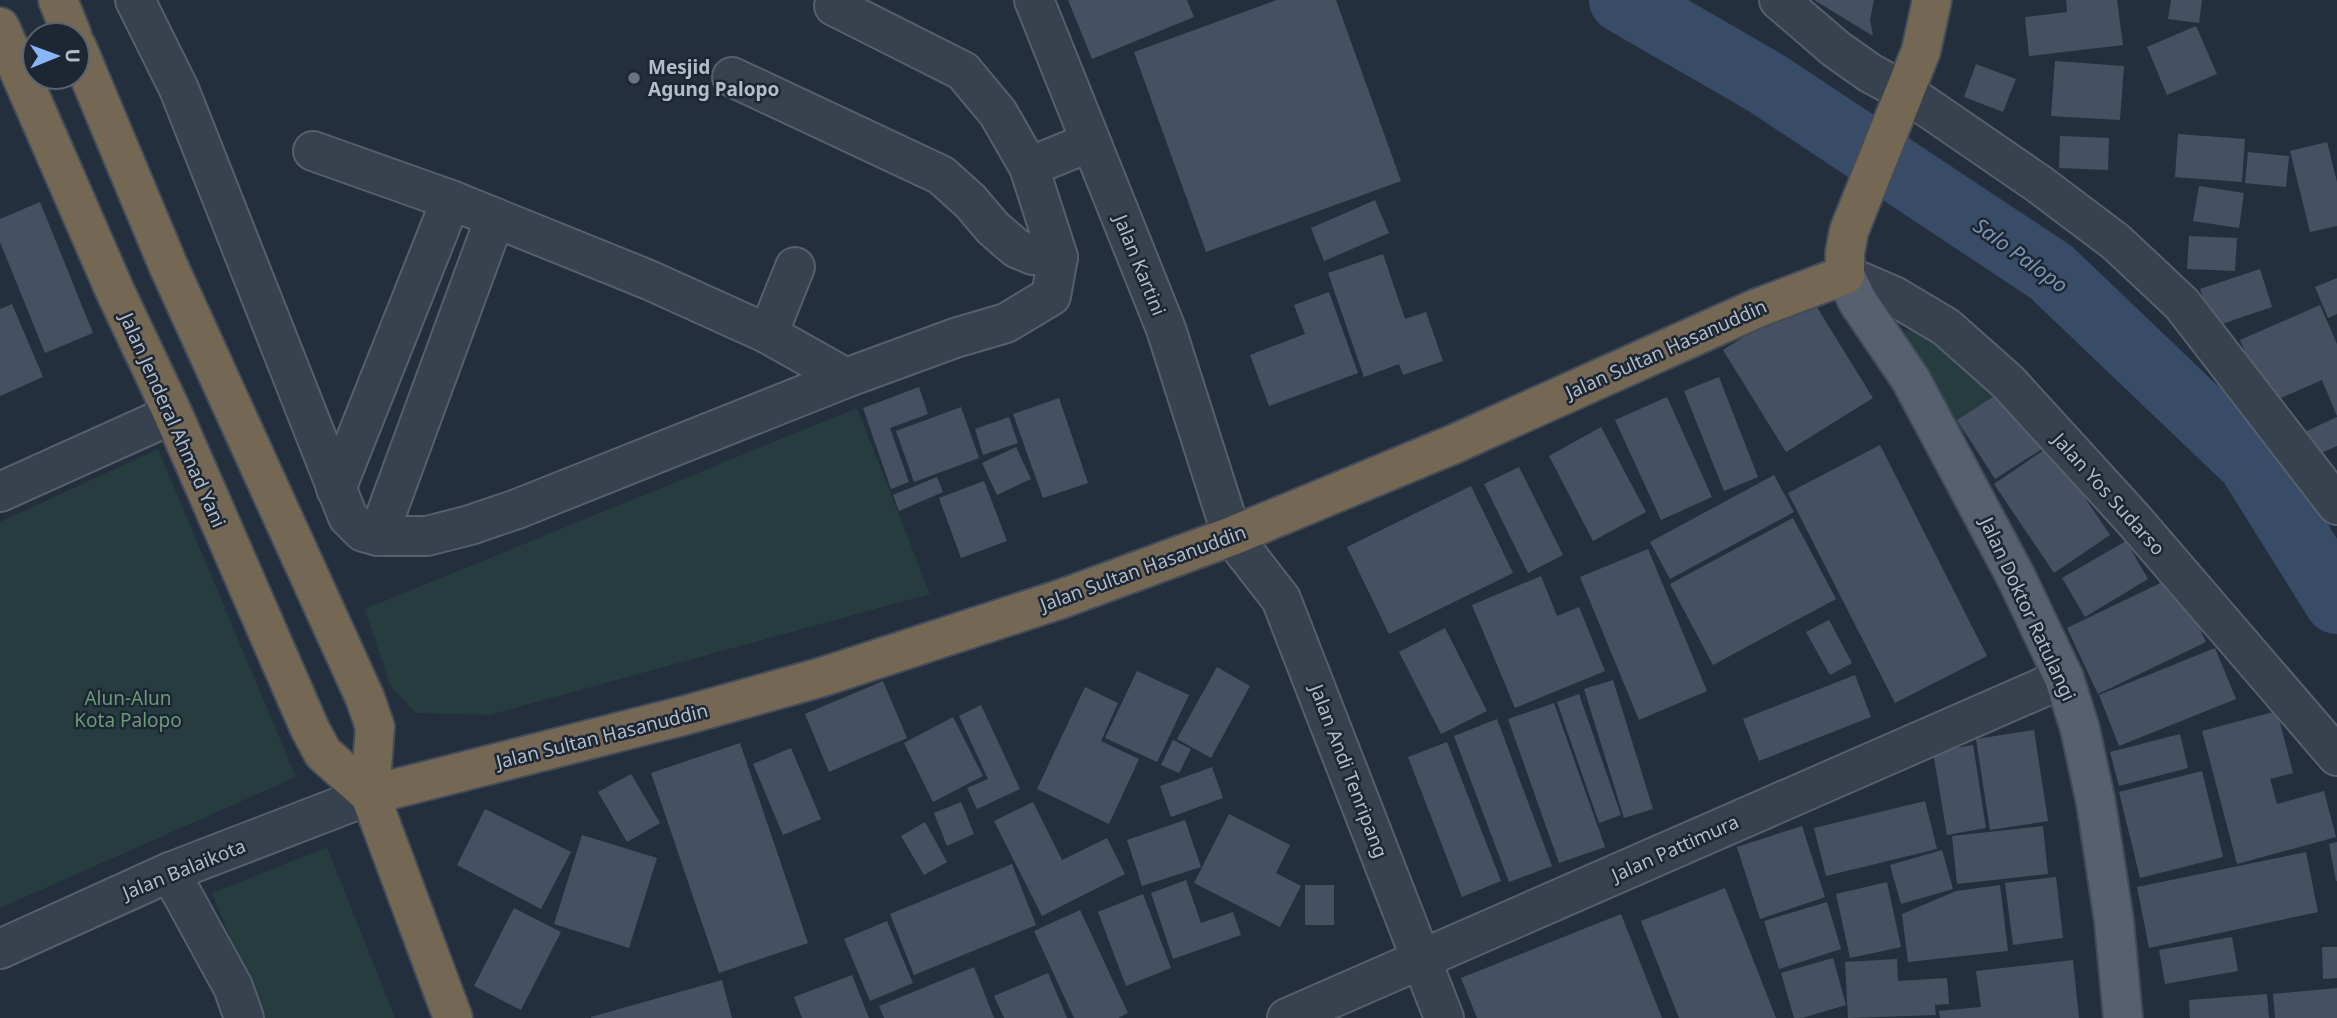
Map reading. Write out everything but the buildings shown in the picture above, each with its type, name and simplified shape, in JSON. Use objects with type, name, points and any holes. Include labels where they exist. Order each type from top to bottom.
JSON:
[{"type":"highway","points":[[58,0],[66,21]]},
{"type":"highway","points":[[1844,275],[1849,231],[1921,51],[1932,0]]},
{"type":"highway","name":"Jalan Jenderal Ahmad Yani","points":[[0,27],[323,754],[370,795]]},
{"type":"highway","name":"Jalan Jenderal Ahmad Yani","points":[[91,81],[168,265],[365,698],[374,727],[370,795],[453,1018]]},
{"type":"highway","points":[[115,291],[168,265]]},
{"type":"highway","name":"Jalan Sultan Hasanuddin","points":[[370,795],[686,715],[822,677],[1061,599],[1232,536],[1454,444],[1755,309],[1844,275]]},
{"type":"main road","name":"Jalan Doktor Ratulangi","points":[[1844,275],[1858,302],[1918,391],[2016,577],[2064,678],[2080,729],[2096,803],[2114,922],[2123,1018]]},
{"type":"street","points":[[135,0],[178,89],[348,517],[363,531],[378,536],[427,536],[517,509],[846,378],[955,338],[1006,323],[1051,296],[1058,257],[1029,167],[998,113],[962,71],[834,6]]},
{"type":"street","name":"Jalan Kartini","points":[[1034,0],[1166,329],[1232,536]]},
{"type":"street","points":[[1779,0],[1836,49],[1870,72],[1902,101],[2039,184],[2116,242],[2163,284],[2217,348],[2337,505]]},
{"type":"street","points":[[732,77],[941,175],[1016,248],[1032,255],[1058,257]]},
{"type":"street","points":[[1029,167],[1090,142]]},
{"type":"street","points":[[313,151],[451,200],[649,280],[768,334],[846,378]]},
{"type":"street","points":[[336,489],[451,200]]},
{"type":"street","points":[[378,536],[495,218]]},
{"type":"street","points":[[768,334],[795,267]]},
{"type":"street","name":"Jalan Yos Sudarso","points":[[1844,275],[1894,296],[1946,327],[2008,382],[2133,519],[2337,756]]},
{"type":"street","points":[[0,492],[173,414]]},
{"type":"street","name":"Jalan Andi Tenripang","points":[[1232,536],[1281,599],[1444,1018]]},
{"type":"street","name":"Jalan Pattimura","points":[[1287,1018],[2064,678]]},
{"type":"street","name":"Jalan Balaikota","points":[[0,949],[170,872],[370,795]]},
{"type":"street","points":[[170,872],[233,987],[244,1018]]},
{"type":"green space","points":[[1929,328],[2020,405],[1958,437],[1904,330]]},
{"type":"green space","points":[[857,408],[930,594],[489,715],[416,713],[390,686],[365,609]]},
{"type":"green space","name":"Alun-Alun Kota Palopo","points":[[158,449],[296,777],[0,908],[0,522]]},
{"type":"green space","points":[[327,847],[395,1018],[262,1018],[212,893]]},
{"type":"waterway","name":"Salo Palopo","points":[[1622,0],[1766,83],[2051,272],[2250,462],[2337,601]]},
{"type":"place","name":"Mesjid Agung Palopo","points":[[634,78]]}]
